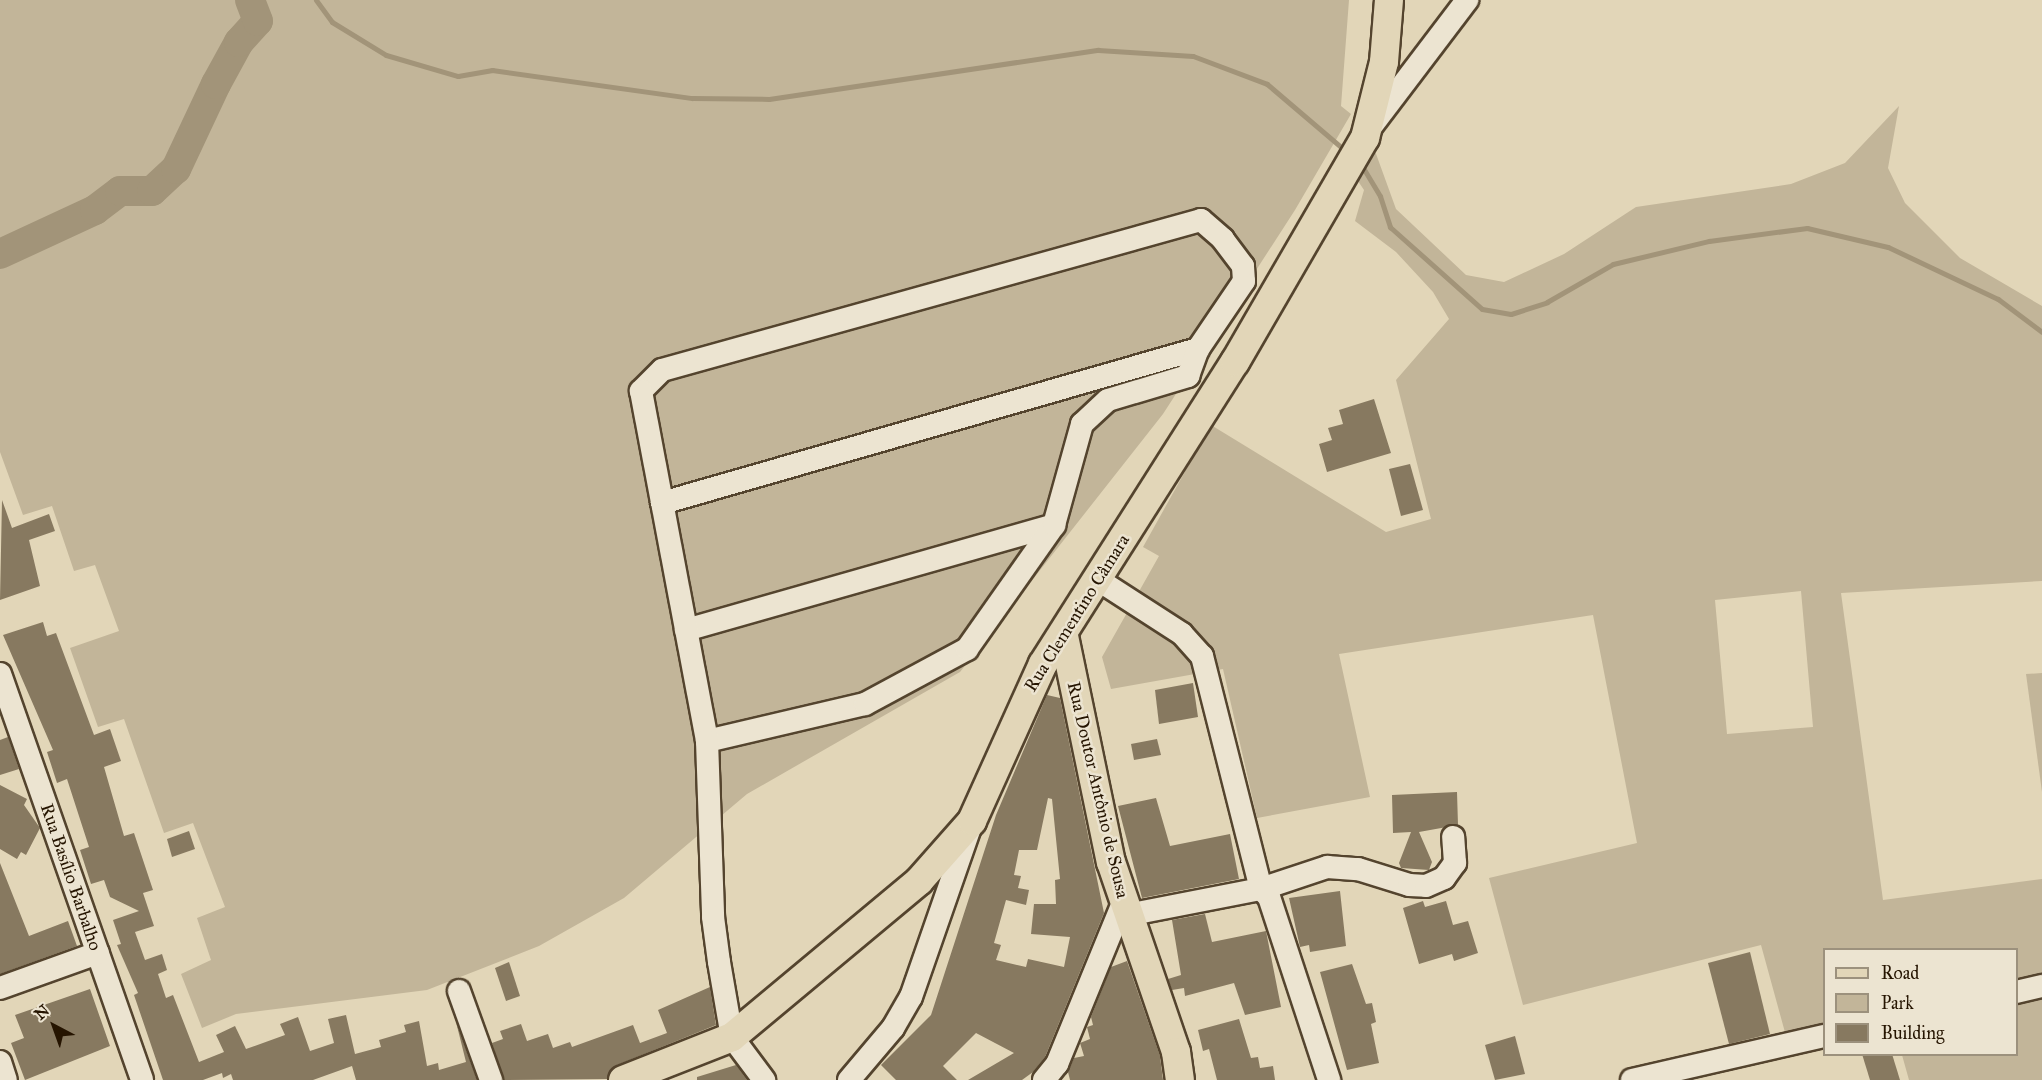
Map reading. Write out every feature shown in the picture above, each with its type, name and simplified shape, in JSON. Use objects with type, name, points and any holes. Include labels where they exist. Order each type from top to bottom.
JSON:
[{"type":"main road","name":"Rua Clementino Câmara","points":[[623,1080],[732,1036],[919,881],[972,821],[1023,701],[1097,579],[1236,362],[1366,134],[1384,62],[1389,0]]},
{"type":"main road","name":"Rua Doutor Antônio de Sousa","points":[[1064,636],[1125,909],[1176,1052],[1180,1080]]},
{"type":"street","points":[[1366,134],[1467,0]]},
{"type":"street","points":[[707,741],[865,704],[967,649],[1054,525],[1082,424],[1108,400],[1188,376],[1198,349],[1244,281],[1243,267],[1223,239],[1201,220],[662,370],[641,391],[707,741],[714,928],[732,1036],[764,1080]]},
{"type":"street","points":[[662,503],[1198,349]]},
{"type":"street","points":[[686,630],[1054,525]]},
{"type":"street","points":[[1097,579],[1182,634],[1202,656],[1261,890],[1269,897],[1329,1080]]},
{"type":"street","name":"Rua Basílio Barbalho","points":[[0,674],[142,1080]]},
{"type":"street","points":[[849,1080],[893,1028],[911,997],[972,821]]},
{"type":"street","points":[[1044,1080],[1057,1064],[1125,909],[1261,890],[1327,867],[1358,868],[1409,885],[1426,886],[1444,878],[1455,864],[1452,837]]},
{"type":"street","points":[[0,988],[98,953]]},
{"type":"street","points":[[2018,992],[2041,987]]},
{"type":"street","points":[[459,991],[491,1080]]},
{"type":"street","points":[[1632,1080],[1823,1036]]},
{"type":"street","points":[[0,1062],[6,1080]]},
{"type":"green space","points":[[0,0],[1349,0],[1341,106],[1351,114],[1295,210],[1163,414],[960,672],[747,794],[624,898],[539,946],[427,990],[236,1014],[202,1028],[181,974],[211,960],[197,918],[225,907],[193,823],[164,833],[124,719],[98,727],[70,648],[119,631],[95,565],[74,571],[52,506],[23,515],[0,452]]},
{"type":"green space","points":[[1899,106],[1888,168],[1905,203],[1960,258],[2042,306],[2042,581],[1841,593],[1883,900],[2042,879],[2042,1080],[1909,1080],[1902,1056],[2018,1056],[2018,948],[1823,948],[1823,1028],[1786,1036],[1761,945],[1523,1005],[1489,878],[1637,843],[1593,615],[1339,654],[1370,797],[1257,818],[1223,669],[1111,689],[1102,657],[1159,556],[1143,547],[1211,425],[1386,532],[1431,519],[1396,380],[1449,319],[1433,292],[1396,252],[1355,221],[1364,190],[1354,175],[1375,151],[1396,209],[1466,275],[1504,282],[1564,254],[1636,207],[1791,184],[1845,163]],"holes":[[[1801,591],[1813,727],[1727,734],[1715,600]]]},
{"type":"green space","points":[[2042,673],[2042,792],[2026,674]]},
{"type":"building","points":[[1374,399],[1391,453],[1327,472],[1319,444],[1332,440],[1328,428],[1343,424],[1339,410]]},
{"type":"building","points":[[1410,464],[1423,510],[1401,516],[1389,469]]},
{"type":"building","points":[[2,500],[12,528],[49,514],[55,531],[29,540],[40,586],[0,600]]},
{"type":"building","points":[[43,622],[47,636],[56,633],[94,735],[110,729],[121,761],[104,767],[124,836],[134,833],[153,890],[143,893],[154,926],[135,932],[145,960],[162,954],[167,970],[158,974],[166,998],[173,995],[199,1062],[224,1052],[216,1035],[235,1026],[246,1049],[285,1035],[280,1024],[298,1017],[310,1051],[334,1043],[328,1019],[346,1015],[355,1054],[381,1047],[379,1040],[406,1032],[404,1025],[419,1021],[427,1066],[438,1063],[439,1070],[466,1062],[456,1022],[477,1080],[356,1080],[352,1066],[313,1080],[233,1080],[231,1074],[223,1078],[222,1073],[203,1080],[163,1080],[134,995],[138,993],[117,945],[121,944],[113,920],[139,911],[110,897],[104,880],[91,884],[80,850],[89,847],[67,779],[57,783],[47,752],[53,750],[3,635]]},
{"type":"building","points":[[1193,683],[1198,717],[1159,724],[1155,690]]},
{"type":"building","points":[[1047,695],[1060,698],[1104,913],[1045,1057],[1033,1072],[1022,1080],[968,1080],[1014,1053],[976,1033],[943,1066],[957,1080],[896,1080],[881,1065],[931,1015],[996,815]],"holes":[[[1048,798],[1052,799],[1060,879],[1055,880],[1056,904],[1034,904],[1031,934],[1070,937],[1064,967],[1028,959],[1026,967],[996,960],[1001,945],[994,943],[1006,900],[1026,905],[1029,890],[1018,888],[1021,876],[1014,875],[1019,850],[1037,850]]]},
{"type":"building","points":[[8,737],[19,769],[0,775],[0,740]]},
{"type":"building","points":[[1157,739],[1161,755],[1134,760],[1131,744]]},
{"type":"building","points":[[0,785],[27,799],[24,805],[40,828],[26,855],[21,852],[17,859],[0,849]]},
{"type":"building","points":[[1457,792],[1458,825],[1419,832],[1432,862],[1429,870],[1401,868],[1399,863],[1411,832],[1393,833],[1392,795]]},
{"type":"building","points":[[1156,798],[1170,846],[1230,834],[1239,879],[1142,898],[1118,806]]},
{"type":"building","points":[[189,831],[195,849],[172,857],[167,839]]},
{"type":"building","points":[[0,863],[29,936],[68,921],[77,946],[0,974]]},
{"type":"building","points":[[1340,891],[1346,946],[1310,952],[1309,945],[1300,947],[1289,898]]},
{"type":"building","points":[[1423,901],[1425,907],[1446,901],[1453,925],[1468,921],[1478,953],[1454,961],[1452,954],[1419,964],[1403,908]]},
{"type":"building","points":[[1205,914],[1212,942],[1266,931],[1281,1007],[1245,1015],[1234,983],[1185,996],[1184,988],[1172,990],[1168,979],[1181,975],[1172,920]]},
{"type":"building","points":[[1750,952],[1770,1034],[1729,1044],[1708,963]]},
{"type":"building","points":[[1127,961],[1160,1056],[1163,1080],[1070,1080],[1068,1072],[1074,1058],[1084,1056],[1080,1043],[1090,1039],[1087,1027],[1093,1025],[1091,1017],[1111,967]]},
{"type":"building","points":[[509,962],[520,996],[506,1001],[495,968]]},
{"type":"building","points":[[1352,964],[1366,1004],[1372,1003],[1376,1022],[1371,1024],[1379,1063],[1347,1070],[1320,972]]},
{"type":"building","points":[[710,987],[716,1025],[617,1065],[607,1079],[504,1080],[492,1043],[503,1039],[500,1031],[521,1024],[527,1041],[548,1034],[553,1048],[570,1042],[572,1047],[633,1025],[640,1043],[667,1033],[658,1010]]},
{"type":"building","points":[[90,989],[110,1046],[25,1080],[11,1043],[24,1038],[15,1015]]},
{"type":"building","points":[[1239,1019],[1251,1058],[1258,1057],[1260,1068],[1273,1066],[1275,1080],[1217,1080],[1209,1049],[1203,1051],[1198,1030]]},
{"type":"building","points":[[1515,1036],[1525,1074],[1495,1080],[1485,1045]]},
{"type":"building","points":[[1863,1056],[1893,1056],[1900,1080],[1870,1080]]},
{"type":"building","points":[[736,1065],[747,1080],[697,1080],[697,1077]]},
{"type":"waterway","points":[[0,254],[95,210],[120,191],[152,191],[176,169],[216,84],[239,42],[258,21],[250,0]]},
{"type":"waterway","points":[[316,0],[332,22],[386,55],[458,76],[492,70],[692,98],[769,99],[1098,50],[1193,56],[1267,84],[1347,152]]},
{"type":"waterway","points":[[1362,166],[1380,196],[1390,227],[1482,309],[1511,314],[1547,302],[1613,264],[1709,241],[1807,228],[1888,247],[1998,299],[2042,332]]}]
